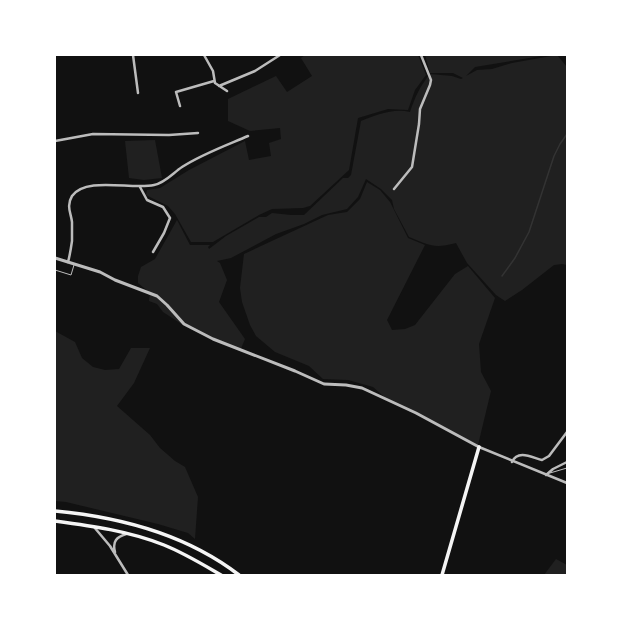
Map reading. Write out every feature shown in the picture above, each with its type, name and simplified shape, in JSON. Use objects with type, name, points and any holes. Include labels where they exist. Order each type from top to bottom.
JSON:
[{"type":"main road","points":[[444,574],[479,447]]},
{"type":"main road","points":[[55,511],[113,520],[174,538],[208,555],[239,575]]},
{"type":"main road","points":[[55,521],[94,527],[149,539],[179,552],[221,575]]},
{"type":"street","points":[[133,55],[138,94]]},
{"type":"street","points":[[204,55],[213,71],[215,83],[227,91]]},
{"type":"street","points":[[219,86],[255,71],[280,55]]},
{"type":"street","points":[[394,189],[412,167],[420,109],[430,85],[431,80],[421,55]]},
{"type":"street","points":[[180,106],[176,92],[214,81]]},
{"type":"street","points":[[55,141],[93,134],[169,135],[198,133]]},
{"type":"street","points":[[68,262],[72,241],[72,223],[69,203],[78,189],[105,184],[140,187],[155,185],[167,179],[183,167],[218,148],[248,136]]},
{"type":"street","points":[[140,187],[147,200],[164,207],[170,218],[164,233],[153,252]]},
{"type":"street","points":[[55,258],[100,272],[115,280],[156,296],[167,305],[184,324],[213,339],[324,384],[346,385],[362,388],[416,413],[466,441],[512,462],[547,474],[567,483]]},
{"type":"street","points":[[512,462],[518,455],[526,455],[542,460],[549,456],[567,432]]},
{"type":"street","points":[[547,474],[567,462]]},
{"type":"street","points":[[94,527],[115,554],[128,575]]},
{"type":"street","points":[[115,554],[115,540],[128,534]]},
{"type":"lane","points":[[55,270],[71,275],[74,264]]},
{"type":"lane","points":[[547,474],[567,468]]},
{"type":"shaded area","points":[[305,55],[418,55],[426,75],[415,90],[408,110],[388,109],[358,118],[349,170],[310,206],[303,208],[272,209],[213,242],[191,242],[175,214],[168,206],[146,195],[147,190],[160,188],[189,170],[245,141],[249,160],[271,156],[269,143],[281,139],[280,128],[250,131],[228,121],[228,99],[276,76],[287,92],[312,76],[301,58]]},
{"type":"shaded area","points":[[425,55],[547,55],[475,67],[466,76],[477,70],[492,69],[512,63],[557,55],[567,67],[567,265],[554,265],[522,290],[505,301],[496,295],[467,263],[456,243],[437,246],[409,237],[394,209],[392,200],[381,189],[366,179],[358,197],[347,209],[322,215],[304,224],[276,234],[231,258],[217,261],[220,263],[227,280],[219,302],[245,339],[240,351],[186,327],[163,312],[157,304],[149,301],[150,293],[138,283],[138,276],[141,267],[155,259],[177,220],[190,245],[210,245],[208,247],[209,249],[226,236],[259,217],[266,217],[272,213],[304,215],[343,178],[348,178],[351,175],[361,121],[379,114],[397,111],[410,112],[418,92],[430,74],[452,76],[461,79],[463,78],[453,73],[430,73]]},
{"type":"shaded area","points":[[155,140],[162,178],[144,180],[129,178],[125,141]]},
{"type":"shaded area","points":[[367,182],[380,190],[390,202],[408,238],[425,245],[387,320],[392,330],[405,329],[415,325],[455,274],[468,266],[495,298],[479,344],[481,372],[491,391],[478,445],[388,400],[373,387],[348,380],[323,379],[309,366],[275,352],[256,336],[250,325],[242,302],[240,288],[244,254],[328,215],[347,212],[360,199]]},
{"type":"shaded area","points":[[55,331],[75,342],[82,358],[93,367],[105,370],[119,369],[131,348],[150,348],[134,383],[117,406],[150,435],[160,448],[175,461],[185,467],[198,497],[195,539],[188,533],[158,524],[66,502],[55,501]]},
{"type":"shaded area","points":[[556,559],[567,565],[567,575],[544,575]]},
{"type":"waterway","points":[[502,276],[515,258],[529,232],[554,156],[567,134]]}]
